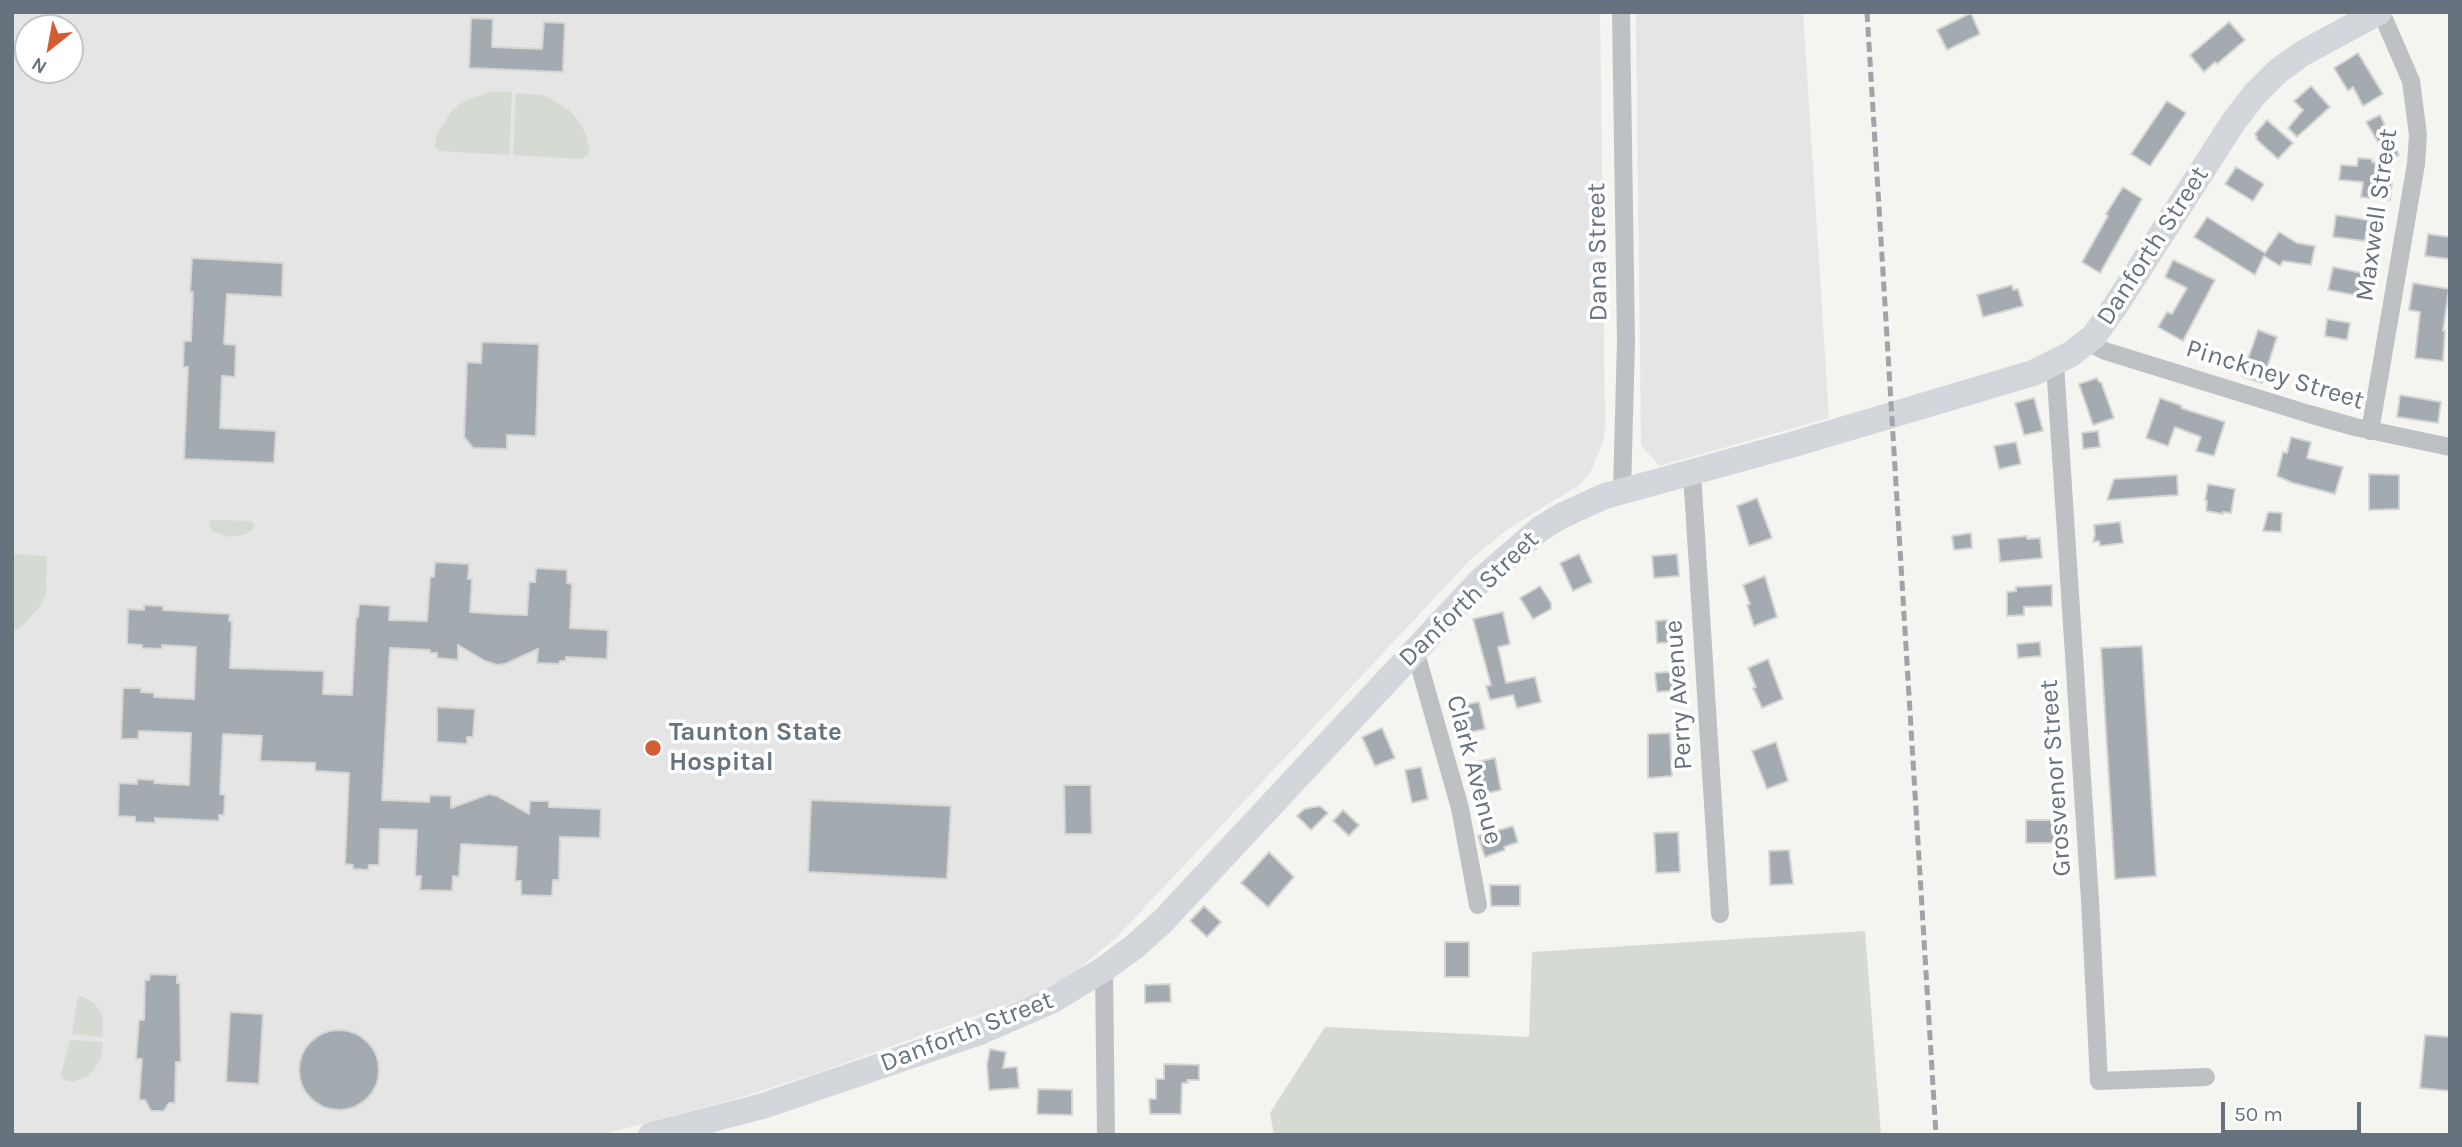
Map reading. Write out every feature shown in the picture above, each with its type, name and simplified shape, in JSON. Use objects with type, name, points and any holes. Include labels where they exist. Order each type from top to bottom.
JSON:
[{"type":"street","name":"Dana Street","points":[[1621,12],[1626,341],[1622,491]]},
{"type":"street","name":"Danforth Street","points":[[651,1135],[763,1107],[977,1033],[1053,1000],[1104,970],[1161,922],[1481,580],[1540,529],[1585,505],[1622,491],[2033,373],[2055,364],[2087,342],[2116,306],[2234,121],[2255,94],[2278,71],[2303,53],[2380,12]]},
{"type":"street","name":"Maxwell Street","points":[[2370,430],[2416,164],[2418,135],[2411,81],[2380,12]]},
{"type":"street","name":"Pinckney Street","points":[[2087,342],[2130,359],[2309,414],[2450,447]]},
{"type":"street","name":"Grosvenor Street","points":[[2055,364],[2099,1082],[2206,1077]]},
{"type":"street","name":"Perry Avenue","points":[[1692,473],[1720,914]]},
{"type":"street","name":"Clark Avenue","points":[[1415,650],[1460,808],[1478,905]]},
{"type":"street","points":[[1104,970],[1106,1135]]},
{"type":"shaded area","name":"Taunton State Hospital","points":[[12,12],[1600,12],[1605,427],[1603,442],[1590,473],[1579,485],[1508,529],[1472,558],[1116,938],[1073,974],[1038,993],[820,1072],[742,1097],[601,1135],[12,1135]]},
{"type":"shaded area","points":[[1636,12],[1803,12],[1829,418],[1659,466],[1641,445]]},
{"type":"shaded area","points":[[490,92],[512,92],[509,155],[439,151],[435,146],[437,134],[451,112],[464,101]]},
{"type":"shaded area","points":[[516,93],[542,95],[569,110],[586,135],[590,151],[587,156],[582,159],[513,155]]},
{"type":"shaded area","points":[[211,520],[252,521],[255,527],[246,534],[229,537],[213,531],[209,525]]},
{"type":"shaded area","points":[[12,554],[47,556],[46,593],[41,605],[21,627],[12,631]]},
{"type":"shaded area","points":[[1865,931],[1881,1135],[1274,1135],[1270,1113],[1325,1027],[1529,1037],[1532,952]]},
{"type":"shaded area","points":[[81,996],[94,1003],[100,1011],[103,1017],[103,1037],[72,1034],[77,1000]]},
{"type":"shaded area","points":[[70,1040],[103,1042],[101,1057],[94,1070],[88,1076],[73,1082],[64,1080],[61,1074]]},
{"type":"building","points":[[1971,13],[1980,34],[1947,50],[1937,30]]},
{"type":"building","points":[[471,18],[493,19],[492,47],[542,49],[544,22],[565,23],[563,72],[469,68]]},
{"type":"building","points":[[2229,22],[2245,40],[2204,72],[2190,55]]},
{"type":"building","points":[[2358,53],[2383,94],[2363,106],[2353,87],[2348,91],[2334,68]]},
{"type":"building","points":[[2311,86],[2330,107],[2297,137],[2288,128],[2303,110],[2294,101]]},
{"type":"building","points":[[2167,101],[2186,113],[2150,166],[2131,154]]},
{"type":"building","points":[[2380,115],[2399,155],[2389,160],[2366,122]]},
{"type":"building","points":[[2267,120],[2293,143],[2278,159],[2256,139],[2255,134]]},
{"type":"building","points":[[2358,158],[2372,159],[2372,162],[2376,163],[2375,172],[2382,173],[2381,181],[2392,182],[2390,200],[2361,197],[2363,182],[2339,180],[2341,165],[2357,166]]},
{"type":"building","points":[[2236,167],[2264,184],[2253,201],[2225,184]]},
{"type":"building","points":[[2123,187],[2142,199],[2100,273],[2082,262]]},
{"type":"building","points":[[2336,215],[2368,220],[2365,241],[2333,237]]},
{"type":"building","points":[[2207,217],[2265,253],[2279,232],[2297,243],[2315,246],[2311,265],[2283,261],[2280,266],[2264,256],[2255,275],[2194,237]]},
{"type":"building","points":[[2428,234],[2450,237],[2450,259],[2425,256]]},
{"type":"building","points":[[192,258],[283,263],[282,297],[227,294],[224,344],[236,345],[235,377],[222,376],[220,428],[276,431],[274,463],[184,459],[188,367],[183,367],[184,341],[191,341]]},
{"type":"building","points":[[2173,260],[2215,280],[2183,341],[2158,327],[2167,312],[2172,314],[2187,288],[2165,277]]},
{"type":"building","points":[[2333,267],[2369,277],[2365,297],[2328,290]]},
{"type":"building","points":[[2413,283],[2449,289],[2443,331],[2443,361],[2415,358],[2420,312],[2409,310]]},
{"type":"building","points":[[2012,285],[2013,290],[2018,289],[2023,306],[1983,317],[1977,295]]},
{"type":"building","points":[[2327,319],[2350,323],[2347,340],[2325,336]]},
{"type":"building","points":[[2258,330],[2277,337],[2262,383],[2242,376]]},
{"type":"building","points":[[482,342],[539,344],[536,436],[507,435],[507,449],[473,448],[464,437],[467,362],[481,363]]},
{"type":"building","points":[[2097,378],[2101,382],[2114,418],[2093,425],[2079,384]]},
{"type":"building","points":[[2400,395],[2441,402],[2438,423],[2397,417]]},
{"type":"building","points":[[2034,398],[2043,431],[2024,435],[2015,403]]},
{"type":"building","points":[[2160,398],[2182,406],[2181,408],[2225,422],[2214,456],[2196,451],[2201,437],[2175,427],[2168,446],[2146,438]]},
{"type":"building","points":[[2098,431],[2100,447],[2083,449],[2082,433]]},
{"type":"building","points":[[2291,437],[2311,442],[2307,458],[2343,467],[2335,494],[2277,476],[2283,452],[2287,453]]},
{"type":"building","points":[[2016,442],[2021,464],[1999,469],[1994,446]]},
{"type":"building","points":[[2369,474],[2399,475],[2399,509],[2369,510]]},
{"type":"building","points":[[2177,475],[2178,495],[2107,500],[2114,479]]},
{"type":"building","points":[[2208,484],[2235,489],[2231,513],[2206,511]]},
{"type":"building","points":[[1757,498],[1772,538],[1749,546],[1737,506]]},
{"type":"building","points":[[2268,512],[2282,513],[2281,532],[2263,531]]},
{"type":"building","points":[[2120,522],[2123,543],[2100,546],[2099,541],[2093,542],[2094,525]]},
{"type":"building","points":[[1971,533],[1972,548],[1954,550],[1952,536]]},
{"type":"building","points":[[2027,536],[2027,539],[2040,538],[2042,558],[2000,562],[1998,539]]},
{"type":"building","points":[[1579,554],[1592,582],[1573,591],[1560,563]]},
{"type":"building","points":[[1677,554],[1679,576],[1654,578],[1652,556]]},
{"type":"building","points":[[435,562],[469,564],[468,579],[472,579],[470,612],[498,614],[527,615],[529,582],[535,582],[536,568],[567,570],[567,583],[572,584],[570,628],[608,630],[607,659],[566,657],[566,661],[560,661],[559,664],[537,663],[538,649],[497,665],[458,645],[458,660],[437,658],[437,653],[430,653],[430,650],[390,648],[382,800],[429,802],[430,795],[451,796],[451,808],[489,794],[529,814],[530,801],[549,801],[549,807],[601,809],[600,838],[560,837],[559,880],[553,880],[552,896],[521,895],[521,881],[515,881],[517,847],[461,844],[459,877],[453,876],[452,891],[420,890],[421,876],[415,876],[417,830],[380,829],[379,865],[369,865],[368,870],[353,869],[353,865],[345,864],[349,773],[315,771],[315,763],[260,761],[262,736],[223,734],[220,794],[225,795],[224,815],[219,815],[219,821],[155,818],[155,823],[135,822],[135,817],[118,816],[119,783],[137,784],[137,779],[189,785],[191,733],[139,731],[138,739],[121,739],[123,688],[141,688],[141,692],[154,693],[154,697],[194,699],[196,647],[162,645],[162,649],[127,644],[128,609],[144,610],[144,605],[163,606],[163,610],[230,614],[230,668],[324,671],[323,694],[352,695],[359,604],[390,606],[389,620],[427,621],[430,577],[434,577]]},
{"type":"building","points":[[1765,576],[1777,617],[1754,626],[1743,585]]},
{"type":"building","points":[[2052,585],[2052,606],[2024,607],[2024,615],[2007,616],[2007,592],[2016,591],[2016,587]]},
{"type":"building","points":[[1540,586],[1551,603],[1551,609],[1533,619],[1520,598]]},
{"type":"building","points":[[1503,612],[1510,644],[1498,647],[1506,683],[1535,677],[1541,702],[1517,708],[1513,695],[1490,700],[1486,686],[1491,685],[1473,619]]},
{"type":"building","points":[[1680,619],[1682,642],[1657,643],[1656,621]]},
{"type":"building","points":[[2040,642],[2041,656],[2018,658],[2017,644]]},
{"type":"building","points":[[2142,646],[2156,876],[2115,879],[2101,648]]},
{"type":"building","points":[[1768,659],[1783,699],[1762,708],[1748,668]]},
{"type":"building","points":[[1679,671],[1680,690],[1657,692],[1655,673]]},
{"type":"building","points":[[1479,702],[1485,729],[1463,734],[1457,706]]},
{"type":"building","points":[[437,707],[475,709],[473,737],[467,737],[467,744],[437,742]]},
{"type":"building","points":[[1382,728],[1395,758],[1375,766],[1362,737]]},
{"type":"building","points":[[1670,733],[1672,776],[1648,778],[1648,734]]},
{"type":"building","points":[[1776,742],[1788,781],[1767,789],[1752,751]]},
{"type":"building","points":[[1495,758],[1501,790],[1478,795],[1472,763]]},
{"type":"building","points":[[1421,767],[1428,799],[1412,803],[1405,770]]},
{"type":"building","points":[[1064,785],[1091,785],[1092,834],[1065,834]]},
{"type":"building","points":[[811,800],[951,806],[947,879],[808,872]]},
{"type":"building","points":[[1320,806],[1328,813],[1311,830],[1297,816],[1304,809]]},
{"type":"building","points":[[1343,810],[1359,825],[1349,836],[1333,821]]},
{"type":"building","points":[[2026,820],[2064,820],[2064,843],[2026,843]]},
{"type":"building","points":[[1513,826],[1518,842],[1485,857],[1478,836]]},
{"type":"building","points":[[1678,832],[1680,872],[1656,873],[1654,833]]},
{"type":"building","points":[[1789,850],[1793,884],[1770,885],[1769,851]]},
{"type":"building","points":[[1269,852],[1294,877],[1268,907],[1241,883]]},
{"type":"building","points":[[1490,885],[1520,885],[1520,906],[1491,906]]},
{"type":"building","points":[[1204,906],[1221,922],[1207,937],[1190,921]]},
{"type":"building","points":[[1445,942],[1469,942],[1469,977],[1445,977]]},
{"type":"building","points":[[150,974],[177,975],[177,983],[180,983],[181,1062],[176,1062],[175,1103],[169,1103],[164,1111],[151,1111],[145,1100],[139,1100],[142,1059],[136,1059],[139,1020],[144,1020],[145,980],[149,980]]},
{"type":"building","points":[[1170,984],[1171,1002],[1145,1003],[1145,985]]},
{"type":"building","points":[[230,1012],[263,1014],[259,1084],[226,1082]]},
{"type":"building","points":[[339,1030],[354,1033],[367,1042],[376,1055],[379,1070],[376,1085],[367,1098],[354,1107],[339,1110],[324,1107],[311,1098],[302,1085],[299,1070],[302,1055],[311,1042],[324,1033]]},
{"type":"building","points":[[2425,1035],[2450,1037],[2450,1091],[2420,1088]]},
{"type":"building","points":[[990,1049],[1006,1052],[1003,1068],[1017,1067],[1019,1088],[989,1090],[987,1065]]},
{"type":"building","points":[[1164,1064],[1199,1065],[1199,1080],[1182,1083],[1181,1114],[1150,1114],[1149,1099],[1156,1099],[1156,1079],[1164,1079]]},
{"type":"building","points":[[1038,1089],[1072,1090],[1072,1115],[1037,1114]]},
{"type":"railway","points":[[1867,12],[1936,1135]]},
{"type":"place","name":"Taunton State Hospital","points":[[653,748]]}]
